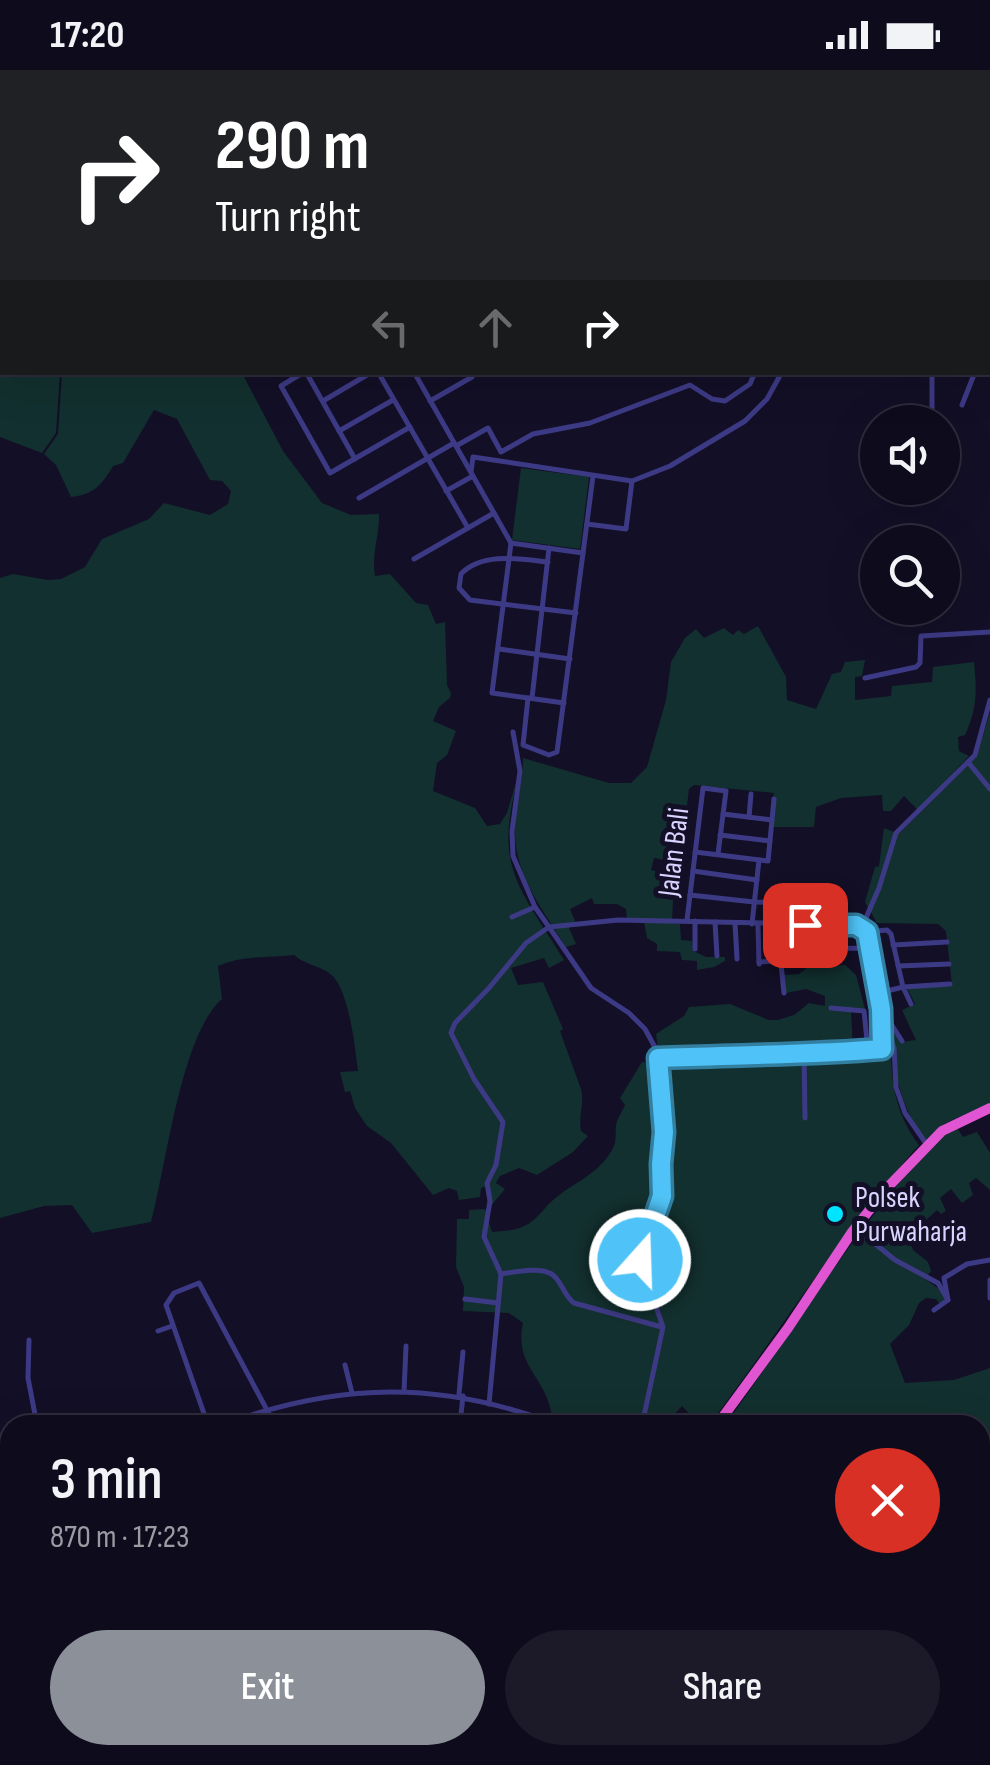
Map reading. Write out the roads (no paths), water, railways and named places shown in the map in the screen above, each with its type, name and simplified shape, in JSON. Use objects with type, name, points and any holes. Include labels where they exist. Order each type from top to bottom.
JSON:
[{"type":"highway","points":[[724,1415],[855,1228],[926,1145],[949,1127],[990,1108]]},
{"type":"street","points":[[300,375],[280,386],[330,473],[410,428]]},
{"type":"street","points":[[307,375],[355,459]]},
{"type":"street","points":[[322,401],[370,375]]},
{"type":"street","points":[[377,375],[468,528]]},
{"type":"street","points":[[416,375],[511,544],[492,693],[564,703]]},
{"type":"street","points":[[430,402],[471,375]]},
{"type":"street","points":[[359,498],[488,428],[501,452],[533,434],[590,423],[690,385],[712,399],[725,401],[750,384],[754,375]]},
{"type":"street","points":[[461,456],[632,481],[670,466],[746,421],[767,399],[780,375]]},
{"type":"street","points":[[932,375],[932,405]]},
{"type":"street","points":[[962,405],[974,375]]},
{"type":"street","points":[[340,431],[394,400]]},
{"type":"street","points":[[472,474],[473,458]]},
{"type":"street","points":[[446,491],[472,474]]},
{"type":"street","points":[[549,548],[523,744],[550,755],[558,750],[593,475]]},
{"type":"street","points":[[587,524],[626,529],[632,481]]},
{"type":"street","points":[[414,559],[494,512]]},
{"type":"street","points":[[511,544],[584,553]]},
{"type":"street","points":[[548,562],[510,557],[469,566],[458,581],[460,591],[467,598],[576,613]]},
{"type":"street","points":[[865,678],[918,666],[921,636],[990,632]]},
{"type":"street","points":[[498,649],[570,659]]},
{"type":"street","points":[[882,1049],[879,993],[864,929],[896,833],[968,762],[979,745],[990,700]]},
{"type":"street","points":[[512,732],[520,771],[512,831],[513,856],[536,906],[591,988],[629,1012],[646,1029],[658,1058],[664,1132],[662,1196],[640,1260],[664,1327],[644,1415]]},
{"type":"street","points":[[968,762],[990,790]]},
{"type":"street","name":"Jalan Bali","points":[[696,949],[690,894],[703,788],[726,791],[723,814]]},
{"type":"street","points":[[749,817],[751,794]]},
{"type":"street","points":[[695,852],[768,861],[774,799]]},
{"type":"street","points":[[718,854],[723,814],[772,820]]},
{"type":"street","points":[[720,835],[770,841]]},
{"type":"street","points":[[759,860],[754,902],[759,963],[780,961]]},
{"type":"street","points":[[693,871],[756,880]]},
{"type":"street","points":[[690,894],[812,904],[804,947],[870,948]]},
{"type":"street","points":[[512,917],[536,906]]},
{"type":"street","points":[[489,1404],[501,1274],[484,1237],[490,1202],[487,1184],[496,1165],[503,1122],[474,1079],[451,1033],[455,1023],[526,942],[549,928],[618,920],[887,930],[911,1004]]},
{"type":"street","points":[[715,922],[717,956]]},
{"type":"street","points":[[735,923],[737,959]]},
{"type":"street","points":[[777,924],[784,993]]},
{"type":"street","points":[[893,945],[947,942]]},
{"type":"street","points":[[898,966],[949,964]]},
{"type":"street","points":[[879,993],[950,984]]},
{"type":"street","points":[[831,1008],[864,1010],[868,1050]]},
{"type":"street","points":[[881,1009],[902,1040]]},
{"type":"street","points":[[881,1009],[894,1048],[896,1086],[905,1113],[926,1145]]},
{"type":"street","points":[[658,1058],[894,1048]]},
{"type":"street","points":[[804,1053],[805,1118]]},
{"type":"street","points":[[855,1228],[895,1260],[938,1284],[948,1300]]},
{"type":"street","points":[[948,1300],[944,1278],[966,1264],[990,1260]]},
{"type":"street","points":[[501,1274],[548,1272],[574,1304],[664,1327]]},
{"type":"street","points":[[990,1280],[990,1298]]},
{"type":"street","points":[[204,1415],[166,1305],[168,1297],[195,1283],[202,1284],[270,1415]]},
{"type":"street","points":[[465,1299],[498,1304]]},
{"type":"street","points":[[934,1310],[948,1300]]},
{"type":"street","points":[[158,1331],[172,1326]]},
{"type":"street","points":[[29,1340],[28,1378],[35,1415]]},
{"type":"street","points":[[404,1392],[406,1346]]},
{"type":"street","points":[[460,1415],[463,1352]]},
{"type":"street","points":[[345,1365],[352,1393]]},
{"type":"street","points":[[250,1415],[352,1393],[404,1392],[461,1396],[525,1415]]},
{"type":"place","name":"Polsek Purwaharja","points":[[835,1214]]}]
